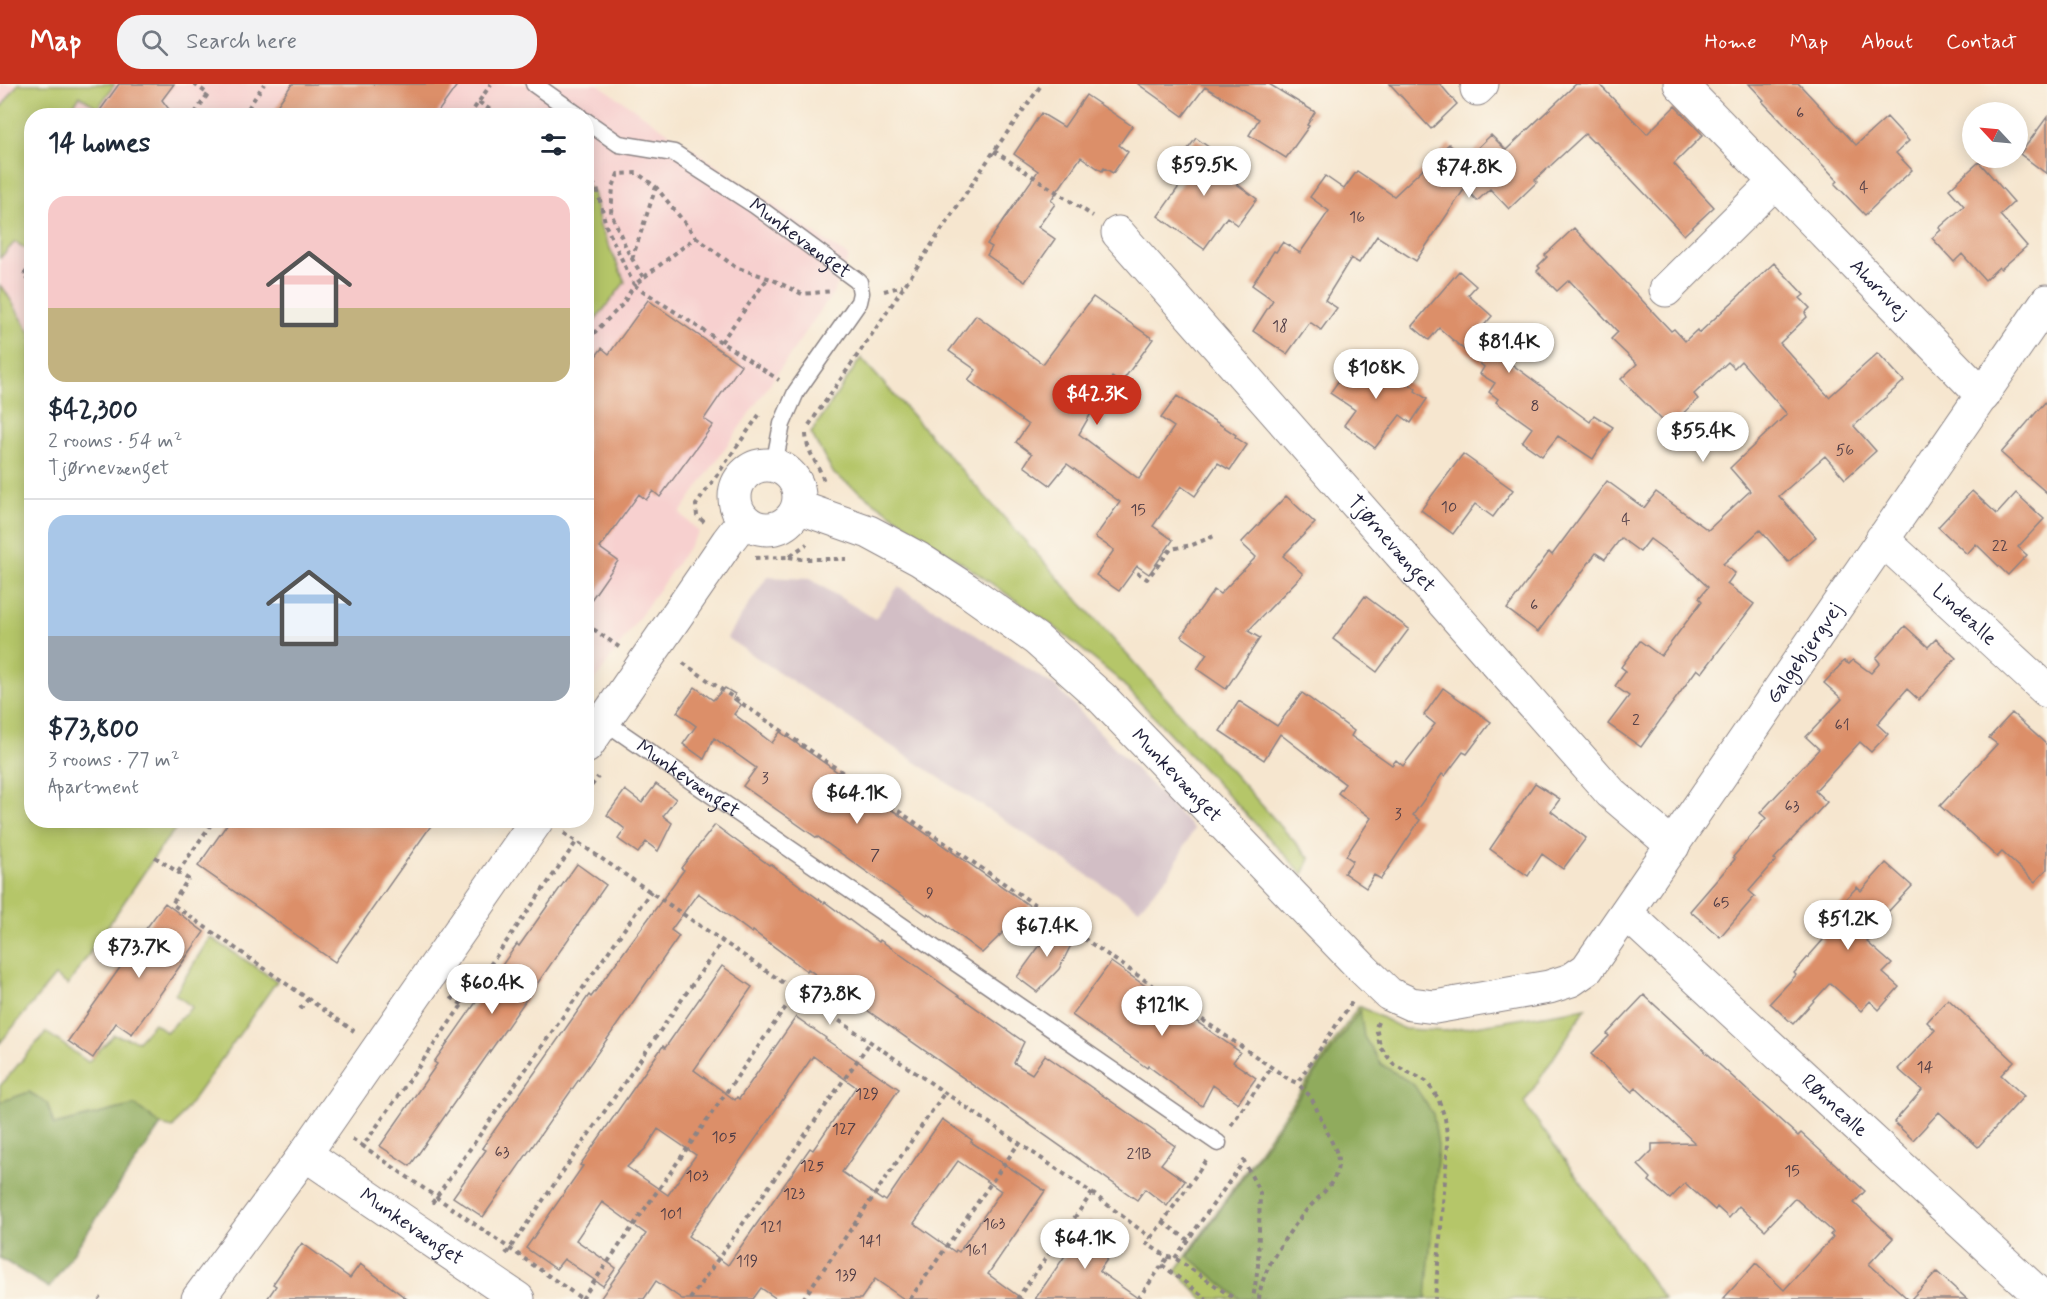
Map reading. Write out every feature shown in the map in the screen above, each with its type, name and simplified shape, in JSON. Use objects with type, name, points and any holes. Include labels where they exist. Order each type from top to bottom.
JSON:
[{"type":"street","name":"Ahornvej","points":[[1680,84],[1983,396]]},
{"type":"street","points":[[1666,290],[1775,182]]},
{"type":"street","name":"Tjørnevænget","points":[[1118,233],[1611,793],[1672,846]]},
{"type":"street","name":"Galgebjergvej","points":[[1549,987],[1571,981],[1587,969],[2047,301]]},
{"type":"street","points":[[763,464],[774,465],[792,476],[797,485],[798,507],[785,524],[775,528],[753,527],[744,520],[734,502],[738,482],[745,473],[753,468],[763,464]]},
{"type":"street","name":"Munkevænget","points":[[798,507],[869,531],[919,559],[967,590],[1036,639],[1102,698],[1379,985],[1411,1004],[1436,1007],[1549,987]]},
{"type":"street","name":"Munkevænget","points":[[595,734],[744,520]]},
{"type":"street","name":"Lindealle","points":[[1882,539],[2047,691]]},
{"type":"street","points":[[198,1299],[317,1162],[379,1048],[547,828]]},
{"type":"street","name":"Rønnealle","points":[[1626,913],[2044,1299]]},
{"type":"street","name":"Munkevænget","points":[[317,1162],[518,1299]]},
{"type":"lane","points":[[534,84],[568,108]]},
{"type":"lane","name":"Munkevænget","points":[[594,127],[619,144],[674,153],[756,206],[859,282],[861,287],[859,302],[796,392],[782,424],[774,465]]},
{"type":"lane","name":"Munkevænget","points":[[595,734],[1218,1143]]},
{"type":"path","points":[[194,84],[208,94],[198,108]]},
{"type":"path","points":[[248,108],[264,84]]},
{"type":"path","points":[[475,108],[491,84]]},
{"type":"path","points":[[821,471],[807,448],[805,429],[821,410],[994,151],[1042,84]]},
{"type":"path","points":[[479,102],[488,108]]},
{"type":"path","points":[[994,151],[1118,233]]},
{"type":"path","points":[[643,278],[611,213],[613,187],[618,174],[637,173],[656,188],[696,237],[735,267],[768,278],[802,294],[861,287]]},
{"type":"path","points":[[594,185],[597,188],[606,226],[634,285],[796,392]]},
{"type":"path","points":[[632,259],[656,188]]},
{"type":"path","points":[[594,333],[623,304],[634,285],[696,237]]},
{"type":"path","points":[[721,342],[768,278]]},
{"type":"path","points":[[1137,573],[1148,579],[1170,549],[1192,545],[1215,536]]},
{"type":"path","points":[[679,660],[1296,1083],[1311,1096],[1336,1151],[1338,1158],[1336,1175],[1328,1189],[1302,1215],[1277,1254],[1260,1286],[1259,1299]]},
{"type":"path","points":[[178,872],[208,828]]},
{"type":"path","points":[[553,828],[577,841],[871,1041],[1092,1193],[1151,1238]]},
{"type":"path","points":[[363,1146],[577,841]]},
{"type":"path","points":[[155,857],[188,879],[172,904],[379,1048]]},
{"type":"path","points":[[415,1229],[651,891]]},
{"type":"path","points":[[489,1279],[723,940]]},
{"type":"path","points":[[1296,1083],[1379,985]]},
{"type":"path","points":[[1379,985],[1376,1027],[1380,1046],[1394,1065],[1426,1081],[1438,1098],[1446,1118],[1449,1143],[1435,1299]]},
{"type":"path","points":[[317,1162],[351,1138],[582,1299],[797,991]]},
{"type":"path","points":[[300,1009],[308,999]]},
{"type":"path","points":[[690,1299],[871,1041]]},
{"type":"path","points":[[1235,1299],[1175,1258],[1168,1257],[1147,1244],[1272,1067]]},
{"type":"path","points":[[803,1299],[945,1092]]},
{"type":"path","points":[[910,1299],[1019,1143]]},
{"type":"path","points":[[1175,1258],[1244,1161],[1260,1193],[1258,1266],[1253,1299]]},
{"type":"path","points":[[1017,1299],[1092,1193]]},
{"type":"path","points":[[1163,1222],[1188,1240]]},
{"type":"path","points":[[1138,1299],[1168,1257]]},
{"type":"path","points":[[1162,1265],[1207,1299]]},
{"type":"shaded area","points":[[0,84],[598,84],[849,257],[835,290],[680,513],[699,532],[594,682],[594,108],[24,108],[24,322],[0,286]]},
{"type":"shaded area","points":[[767,577],[810,579],[875,619],[898,587],[1056,687],[1194,829],[1170,873],[1139,909],[727,638]]},
{"type":"green space","points":[[18,84],[115,84],[98,108],[80,96],[71,108],[24,108],[24,248],[15,242],[0,258],[0,109]]},
{"type":"green space","points":[[594,197],[600,226],[625,282],[594,322]]},
{"type":"green space","points":[[0,286],[24,322],[24,828],[176,828],[68,985],[55,976],[0,1043]]},
{"type":"green space","points":[[861,358],[1310,859],[1303,874],[1118,679],[1057,629],[834,474],[811,433]]},
{"type":"green space","points":[[210,937],[277,981],[173,1128],[161,1125],[135,1105],[54,1125],[47,1103],[0,1102],[0,1086],[46,1032],[88,1062],[114,1035],[138,1041],[154,1023],[166,1032],[192,1007],[175,994]]},
{"type":"green space","points":[[1359,1006],[1404,1029],[1445,1031],[1586,1008],[1524,1103],[1664,1299],[1203,1299],[1176,1271]]},
{"type":"green space","points":[[1360,1010],[1364,1037],[1381,1064],[1414,1085],[1433,1114],[1438,1146],[1426,1299],[1240,1299],[1188,1256]]},
{"type":"green space","points":[[29,1092],[47,1103],[54,1125],[135,1105],[161,1125],[49,1288],[0,1258],[0,1102]]},
{"type":"building","points":[[119,84],[174,84],[162,100],[168,108],[102,108]]},
{"type":"building","points":[[292,84],[458,84],[441,108],[276,108]]},
{"type":"building","points":[[1138,84],[1269,84],[1315,112],[1307,125],[1309,126],[1286,158],[1249,135],[1259,119],[1205,87],[1183,116]]},
{"type":"building","points":[[1390,84],[1440,84],[1457,104],[1431,129]]},
{"type":"building","points":[[1576,84],[1599,84],[1647,134],[1675,106],[1703,135],[1674,164],[1714,207],[1684,235],[1595,141],[1593,142],[1585,134],[1535,180],[1537,182],[1509,209],[1490,189],[1477,201],[1465,188],[1416,261],[1377,236],[1359,263],[1351,258],[1325,300],[1337,308],[1321,330],[1310,322],[1287,354],[1253,331],[1273,300],[1252,285],[1274,251],[1276,252],[1283,242],[1300,253],[1329,211],[1310,197],[1325,176],[1344,189],[1357,171],[1394,196],[1449,144],[1465,160],[1491,135],[1506,150]]},
{"type":"building","points":[[1749,84],[1799,84],[1856,145],[1887,117],[1909,141],[1896,153],[1912,170],[1865,215],[1835,184],[1838,181],[1762,101],[1764,100]]},
{"type":"building","points":[[1086,95],[1132,126],[1119,145],[1128,152],[1113,173],[1104,168],[1102,171],[1081,157],[1051,200],[1055,204],[1038,227],[1055,239],[1025,282],[987,255],[992,247],[987,244],[1038,171],[1014,154],[1041,113],[1064,127]]},
{"type":"building","points":[[2047,117],[2047,174],[2028,160],[2028,143]]},
{"type":"building","points":[[1196,138],[1214,151],[1207,162],[1257,199],[1238,225],[1227,217],[1204,249],[1158,216],[1183,181],[1171,172]]},
{"type":"building","points":[[1972,168],[1984,168],[2014,202],[2000,215],[2027,246],[1985,280],[1962,254],[1954,262],[1932,238],[1941,230],[1939,228],[1964,206],[1949,189]]},
{"type":"building","points":[[1574,228],[1671,331],[1674,329],[1685,341],[1697,330],[1699,333],[1774,263],[1804,295],[1800,298],[1810,308],[1805,313],[1807,317],[1780,343],[1829,397],[1878,353],[1904,381],[1854,426],[1876,451],[1845,479],[1825,456],[1779,496],[1816,537],[1788,562],[1760,530],[1723,564],[1735,573],[1727,584],[1754,604],[1702,673],[1697,669],[1641,747],[1608,724],[1629,696],[1615,686],[1626,671],[1621,667],[1640,641],[1661,656],[1702,601],[1699,598],[1708,587],[1679,560],[1650,539],[1640,552],[1621,538],[1605,559],[1596,553],[1538,632],[1507,609],[1549,552],[1552,555],[1607,481],[1644,508],[1656,492],[1708,530],[1750,491],[1730,468],[1787,414],[1741,361],[1734,368],[1728,362],[1694,394],[1698,399],[1669,427],[1621,379],[1637,364],[1611,339],[1618,332],[1569,280],[1557,291],[1537,271],[1540,268],[1538,266],[1547,257],[1545,255]]},
{"type":"building","points":[[1459,271],[1476,286],[1468,295],[1492,316],[1480,330],[1511,350],[1506,360],[1590,422],[1594,415],[1613,427],[1593,459],[1558,436],[1542,456],[1522,442],[1532,428],[1496,402],[1498,399],[1489,392],[1495,383],[1480,374],[1484,367],[1439,328],[1429,340],[1412,326]]},
{"type":"building","points":[[1093,297],[1153,339],[1121,383],[1112,377],[1079,434],[1139,479],[1174,427],[1161,418],[1177,396],[1236,435],[1235,437],[1247,445],[1230,470],[1218,463],[1195,496],[1181,486],[1153,526],[1173,540],[1149,574],[1137,566],[1119,591],[1096,575],[1114,550],[1095,537],[1120,502],[1067,464],[1050,485],[1024,466],[1032,454],[1016,442],[1028,425],[968,380],[976,370],[949,351],[976,315],[1043,364]]},
{"type":"building","points":[[648,300],[741,365],[704,419],[713,425],[660,497],[653,491],[646,500],[639,494],[600,548],[618,561],[594,596],[594,358],[602,348],[609,354]]},
{"type":"building","points":[[1353,360],[1370,372],[1378,361],[1427,399],[1411,423],[1400,415],[1375,448],[1344,425],[1355,410],[1330,393]]},
{"type":"building","points":[[2047,400],[2047,493],[2001,453]]},
{"type":"building","points":[[1463,454],[1513,490],[1493,517],[1475,504],[1453,534],[1421,510]]},
{"type":"building","points":[[1972,491],[1997,514],[2016,493],[2044,519],[2018,547],[2027,555],[2008,575],[1976,544],[1967,554],[1938,527]]},
{"type":"building","points":[[1286,496],[1315,523],[1283,556],[1303,574],[1248,631],[1260,638],[1226,689],[1197,669],[1207,654],[1181,636],[1214,590],[1220,594],[1256,557],[1241,543]]},
{"type":"building","points":[[1365,596],[1409,629],[1377,672],[1333,639]]},
{"type":"building","points":[[1905,626],[1928,647],[1936,639],[1956,658],[1919,700],[1907,689],[1877,724],[1888,734],[1871,752],[1860,742],[1815,791],[1827,802],[1774,859],[1776,860],[1749,891],[1755,896],[1720,937],[1690,911],[1735,859],[1733,857],[1766,818],[1760,813],[1819,749],[1806,737],[1842,699],[1824,683],[1844,661],[1849,664],[1853,660],[1871,673],[1880,663],[1876,658]]},
{"type":"building","points":[[695,687],[713,700],[725,688],[735,694],[733,699],[741,705],[734,714],[772,743],[780,732],[1030,906],[982,953],[928,913],[927,915],[743,786],[756,768],[714,738],[704,759],[683,744],[696,726],[677,712]]},
{"type":"building","points":[[1443,688],[1491,722],[1467,754],[1463,752],[1445,776],[1442,774],[1413,815],[1420,820],[1381,879],[1374,875],[1366,888],[1344,873],[1353,861],[1346,856],[1371,818],[1338,793],[1345,784],[1280,734],[1264,760],[1220,731],[1239,701],[1277,726],[1302,693],[1354,731],[1351,736],[1392,765],[1396,760],[1403,766],[1435,724],[1424,715]]},
{"type":"building","points":[[2012,713],[2047,745],[2047,869],[2035,882],[2002,852],[1997,857],[1940,806],[1997,744],[1989,738]]},
{"type":"building","points":[[1535,783],[1560,799],[1551,811],[1586,838],[1563,869],[1542,854],[1528,876],[1490,849]]},
{"type":"building","points":[[656,784],[676,799],[663,816],[672,823],[658,851],[646,842],[638,853],[618,839],[625,829],[607,815],[625,790],[642,803]]},
{"type":"building","points":[[715,825],[1024,1042],[1014,1063],[1032,1074],[1045,1055],[1175,1146],[1161,1164],[1185,1181],[1167,1206],[1145,1189],[1137,1200],[808,969],[807,971],[753,931],[752,933],[698,893],[671,930],[679,936],[483,1217],[453,1197],[486,1150],[482,1148],[589,995],[591,997],[684,870],[681,868]]},
{"type":"building","points":[[224,828],[429,828],[335,962],[198,866]]},
{"type":"building","points":[[1886,863],[1912,886],[1887,913],[1890,917],[1867,942],[1892,964],[1883,973],[1899,987],[1879,1010],[1870,1001],[1861,1011],[1830,983],[1793,1024],[1770,1003],[1796,975],[1794,973],[1823,940],[1814,932],[1857,887],[1861,891]]},
{"type":"building","points":[[577,864],[606,885],[410,1166],[380,1146],[437,1064],[434,1062],[517,944],[519,946]]},
{"type":"building","points":[[165,903],[204,932],[132,1034],[116,1023],[93,1058],[68,1041],[124,962],[122,961]]},
{"type":"building","points":[[1056,923],[1075,937],[1059,969],[1037,992],[1017,977]]},
{"type":"building","points":[[1111,962],[1240,1052],[1233,1062],[1256,1078],[1238,1103],[1213,1085],[1202,1106],[1148,1066],[1147,1068],[1072,1015]]},
{"type":"building","points":[[722,966],[752,987],[694,1070],[735,1100],[737,1097],[739,1099],[796,1017],[899,1089],[842,1172],[882,1200],[886,1201],[942,1119],[972,1140],[971,1142],[1045,1191],[988,1274],[1022,1299],[904,1299],[875,1279],[861,1299],[777,1299],[761,1288],[753,1299],[682,1299],[656,1281],[644,1299],[600,1299],[646,1234],[602,1202],[576,1240],[616,1268],[603,1286],[564,1259],[556,1269],[526,1248],[583,1166],[580,1165],[663,1046],[665,1048]],"holes":[[[813,1056],[856,1087],[813,1150],[810,1148],[728,1265],[688,1236]],[[658,1129],[696,1155],[668,1195],[627,1167],[646,1148]],[[958,1161],[1001,1191],[959,1252],[956,1250],[955,1252],[914,1223]]]},
{"type":"building","points":[[1644,995],[1798,1136],[1801,1133],[1865,1191],[1854,1203],[1893,1238],[1869,1264],[1908,1299],[1723,1299],[1756,1263],[1784,1290],[1833,1237],[1830,1235],[1833,1232],[1795,1198],[1765,1230],[1739,1206],[1729,1218],[1717,1207],[1715,1210],[1685,1183],[1670,1199],[1649,1181],[1651,1178],[1638,1165],[1652,1151],[1652,1144],[1695,1143],[1636,1088],[1632,1092],[1591,1054]]},
{"type":"building","points":[[1948,999],[2014,1061],[2001,1075],[2024,1096],[1978,1147],[1939,1112],[1913,1140],[1894,1122],[1922,1090],[1898,1069],[1935,1030],[1927,1022]]},
{"type":"building","points":[[1089,1221],[1119,1242],[1099,1271],[1139,1299],[1035,1299]]},
{"type":"building","points":[[302,1243],[350,1278],[360,1264],[407,1299],[267,1299],[276,1286],[273,1284]]},
{"type":"building","points":[[1937,1272],[1967,1299],[1911,1299]]}]
